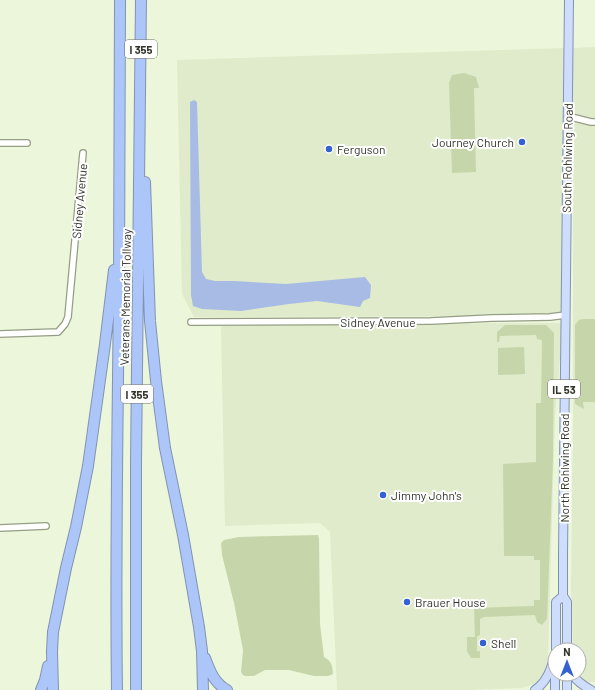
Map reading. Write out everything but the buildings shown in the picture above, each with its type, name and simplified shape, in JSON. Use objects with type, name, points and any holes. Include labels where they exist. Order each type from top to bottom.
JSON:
[{"type":"highway","name":"Veterans Memorial Tollway","points":[[117,690],[120,0]]},
{"type":"highway","name":"Veterans Memorial Tollway","points":[[136,690],[141,0]]},
{"type":"highway","points":[[140,98],[146,193],[150,321],[156,381],[165,448],[183,535],[202,651],[203,690]]},
{"type":"highway","points":[[53,690],[52,652],[54,632],[88,466],[105,344],[120,214]]},
{"type":"highway","points":[[202,651],[212,676],[227,690]]},
{"type":"highway","points":[[41,690],[52,652]]},
{"type":"main road","name":"South Rohlwing Road","points":[[566,315],[569,0]]},
{"type":"main road","name":"North Rohlwing Road","points":[[566,315],[563,596],[567,602],[567,642]]},
{"type":"main road","name":"North Rohlwing Road","points":[[556,642],[556,602],[563,596]]},
{"type":"main road","points":[[535,690],[547,677]]},
{"type":"main road","points":[[580,682],[591,690]]},
{"type":"street","points":[[567,116],[595,122]]},
{"type":"street","points":[[0,143],[27,143]]},
{"type":"street","name":"Sidney Avenue","points":[[0,334],[58,332],[65,324],[68,317],[83,153]]},
{"type":"street","name":"Sidney Avenue","points":[[191,322],[431,321],[550,317],[566,315]]},
{"type":"street","points":[[0,528],[46,526]]},
{"type":"shaded area","points":[[595,47],[595,682],[587,682],[587,642],[573,642],[571,586],[573,422],[573,48]]},
{"type":"shaded area","points":[[564,48],[562,316],[194,317],[182,294],[177,60]]},
{"type":"shaded area","points":[[464,73],[476,77],[479,88],[474,88],[476,172],[452,173],[449,83],[452,75]]},
{"type":"shaded area","points":[[582,319],[595,319],[595,402],[583,402],[584,409],[575,404],[575,325]]},
{"type":"shaded area","points":[[563,323],[555,417],[547,665],[546,673],[538,683],[522,688],[469,690],[337,690],[330,532],[320,523],[225,526],[221,326],[310,324]]},
{"type":"shaded area","points":[[505,325],[546,325],[554,333],[553,459],[547,619],[542,625],[537,622],[535,615],[484,617],[480,619],[480,635],[477,636],[477,651],[480,651],[480,658],[471,658],[467,651],[467,637],[475,637],[474,608],[534,606],[534,600],[540,600],[540,560],[534,560],[534,556],[504,556],[503,464],[536,462],[536,403],[541,403],[542,340],[537,339],[536,335],[500,336],[499,342],[497,342],[497,332]]},
{"type":"shaded area","points":[[524,347],[525,374],[498,375],[498,348]]},
{"type":"shaded area","points":[[318,535],[320,624],[324,657],[329,660],[333,674],[328,676],[314,676],[289,670],[265,670],[254,676],[243,675],[241,672],[243,650],[234,603],[222,555],[221,543],[224,540],[239,537]]},
{"type":"water","points":[[194,100],[197,102],[202,272],[206,279],[215,281],[286,284],[365,277],[371,285],[370,298],[363,301],[360,307],[317,301],[241,311],[202,309],[193,306],[191,295],[190,102]]},
{"type":"place","name":"Journey Church","points":[[522,142]]},
{"type":"place","name":"Ferguson","points":[[329,149]]},
{"type":"place","name":"Jimmy John's","points":[[383,495]]},
{"type":"place","name":"Brauer House","points":[[407,602]]},
{"type":"place","name":"Shell","points":[[483,643]]}]
